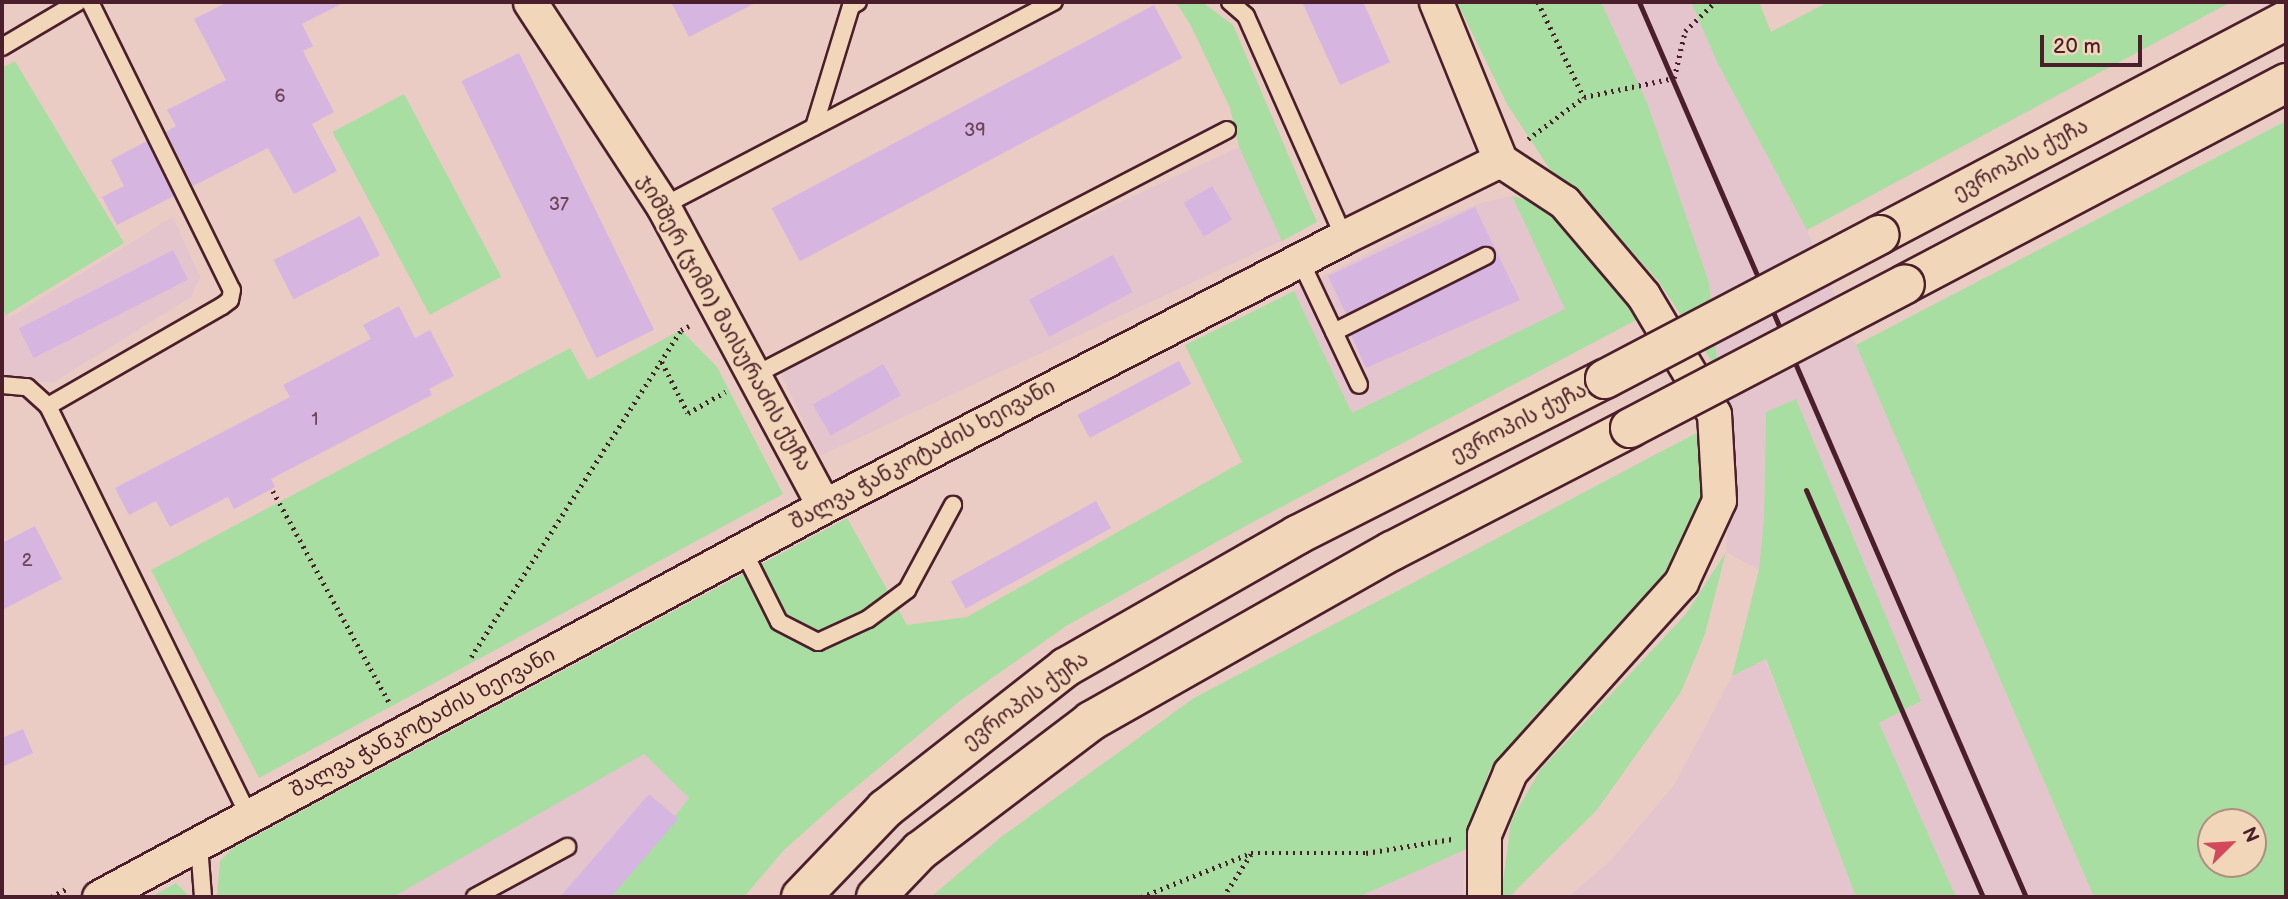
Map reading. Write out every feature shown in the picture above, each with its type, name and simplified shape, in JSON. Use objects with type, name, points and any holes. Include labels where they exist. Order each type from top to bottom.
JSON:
[{"type":"main road","name":"ევროპის ქუჩა","points":[[801,897],[885,809],[1066,667],[1297,535],[1605,379],[2286,20]]},
{"type":"main road","points":[[876,897],[920,851],[1091,721],[1392,551],[2286,83]]},
{"type":"street","points":[[1436,2],[1500,160],[1564,202],[1643,295],[1714,414],[1719,500],[1681,582],[1510,772],[1483,834],[1483,897]]},
{"type":"street","name":"ჯიმშერ (ჯიმი) მაისურაძის ქუჩა","points":[[540,5],[663,206],[824,506]]},
{"type":"street","name":"შალვა ჭანკოტაძის ხეივანი","points":[[99,897],[250,818],[824,506],[1344,237],[1500,160]]},
{"type":"lane","points":[[2,47],[78,2]]},
{"type":"lane","points":[[48,406],[222,306],[230,300],[232,290],[90,2]]},
{"type":"lane","points":[[814,128],[851,6],[858,2]]},
{"type":"lane","points":[[663,206],[1054,2]]},
{"type":"lane","points":[[1230,2],[1246,16],[1344,237]]},
{"type":"lane","points":[[753,376],[1227,130]]},
{"type":"lane","points":[[1334,332],[1486,256]]},
{"type":"lane","points":[[1300,260],[1359,385]]},
{"type":"lane","points":[[2,385],[27,387],[48,406],[250,818]]},
{"type":"lane","points":[[743,550],[779,622],[818,642],[868,619],[907,590],[953,505]]},
{"type":"lane","points":[[199,845],[203,897]]},
{"type":"lane","points":[[475,897],[567,846]]},
{"type":"path","points":[[1538,2],[1584,97]]},
{"type":"path","points":[[1500,160],[1584,97],[1674,78],[1685,31],[1715,2]]},
{"type":"path","points":[[470,659],[681,330],[716,308]]},
{"type":"path","points":[[662,361],[688,413],[753,376]]},
{"type":"path","points":[[273,491],[395,714]]},
{"type":"path","points":[[1141,897],[1251,853],[1366,853],[1483,834]]},
{"type":"path","points":[[1223,897],[1251,853]]},
{"type":"shaded area","points":[[1601,2],[1691,2],[1718,64],[1807,230],[2094,897],[1956,897],[1879,723],[1921,702],[1766,412],[1764,518],[1759,570],[1726,552],[1732,444],[1718,371],[1648,105]]},
{"type":"shaded area","points":[[1239,147],[1283,240],[819,456],[776,363]]},
{"type":"shaded area","points":[[1512,196],[1566,309],[1352,413],[1294,291],[1423,225],[1484,202]]},
{"type":"shaded area","points":[[173,217],[200,277],[191,297],[54,382],[2,381],[2,307],[9,318]]},
{"type":"shaded area","points":[[1765,659],[1856,897],[1568,897],[1610,861],[1674,785],[1732,676]]},
{"type":"shaded area","points":[[644,754],[689,798],[611,897],[389,897]]},
{"type":"shaded area","points":[[1465,850],[1463,897],[1358,897]]},
{"type":"green space","points":[[1176,2],[1202,2],[1233,25],[1317,222],[1282,241],[1239,147],[1230,108],[1191,26]]},
{"type":"green space","points":[[1457,2],[1601,2],[1648,105],[1709,283],[1718,371],[1659,282],[1608,225],[1549,168],[1507,104]]},
{"type":"green space","points":[[1691,2],[1759,2],[1771,32],[1828,2],[2231,2],[1807,230],[1718,64]]},
{"type":"green space","points":[[15,61],[124,243],[6,315],[2,308],[2,68]]},
{"type":"green space","points":[[404,94],[501,277],[430,315],[332,132]]},
{"type":"green space","points":[[2286,121],[2286,897],[2094,897],[1856,345]]},
{"type":"green space","points":[[1512,196],[1553,207],[1642,317],[1249,524],[1066,626],[961,700],[838,802],[784,850],[744,897],[611,897],[689,798],[644,754],[393,897],[217,897],[220,861],[233,848],[847,518],[907,625],[967,617],[1242,462],[1185,345],[1294,291],[1352,413],[1565,309]]},
{"type":"green space","points":[[681,330],[717,367],[783,494],[259,778],[151,570],[570,348],[588,380]]},
{"type":"green space","points":[[1796,399],[1921,701],[1879,723],[1956,897],[1856,897],[1766,659],[1732,676],[1759,570],[1764,518],[1766,412]]},
{"type":"green space","points":[[1704,429],[1707,453],[1701,504],[1664,586],[1535,715],[1489,771],[1465,850],[1358,897],[931,897],[1001,837],[1194,698]]},
{"type":"green space","points":[[1726,552],[1705,634],[1681,692],[1596,811],[1509,897],[1501,897],[1511,821],[1540,770],[1686,614]]},
{"type":"green space","points":[[176,883],[190,897],[151,897]]},
{"type":"building","points":[[228,2],[345,2],[302,24],[313,46],[303,51],[334,112],[312,124],[337,171],[294,194],[268,148],[193,186],[166,132],[176,126],[167,110],[226,80],[194,19]]},
{"type":"building","points":[[671,2],[757,2],[689,37]]},
{"type":"building","points":[[1302,2],[1363,2],[1390,62],[1340,85]]},
{"type":"building","points":[[1154,5],[1182,58],[800,261],[772,208]]},
{"type":"building","points":[[519,53],[654,330],[596,358],[461,81]]},
{"type":"building","points":[[147,141],[174,196],[117,225],[102,197],[124,186],[111,160]]},
{"type":"building","points":[[1212,186],[1232,219],[1204,236],[1184,203]]},
{"type":"building","points":[[1475,207],[1520,300],[1366,368],[1351,335],[1491,265],[1495,261],[1496,252],[1491,247],[1481,247],[1346,314],[1328,276]]},
{"type":"building","points":[[360,216],[380,255],[294,299],[274,260]]},
{"type":"building","points":[[173,250],[188,279],[34,358],[19,329]]},
{"type":"building","points":[[1113,255],[1133,292],[1049,337],[1029,300]]},
{"type":"building","points":[[399,306],[415,338],[430,330],[454,376],[429,389],[432,395],[271,479],[275,487],[234,509],[228,497],[170,527],[156,501],[129,515],[115,488],[290,397],[283,385],[371,339],[363,325]]},
{"type":"building","points":[[1179,361],[1191,384],[1090,438],[1077,415]]},
{"type":"building","points":[[883,364],[901,395],[831,436],[813,404]]},
{"type":"building","points":[[1096,501],[1111,528],[966,609],[951,581]]},
{"type":"building","points":[[35,526],[62,579],[2,610],[2,543]]},
{"type":"building","points":[[23,729],[33,753],[2,767],[2,738]]},
{"type":"building","points":[[649,794],[678,819],[611,897],[560,897]]},
{"type":"railway","points":[[1639,2],[2026,897]]},
{"type":"railway","points":[[1806,490],[1983,897]]}]
